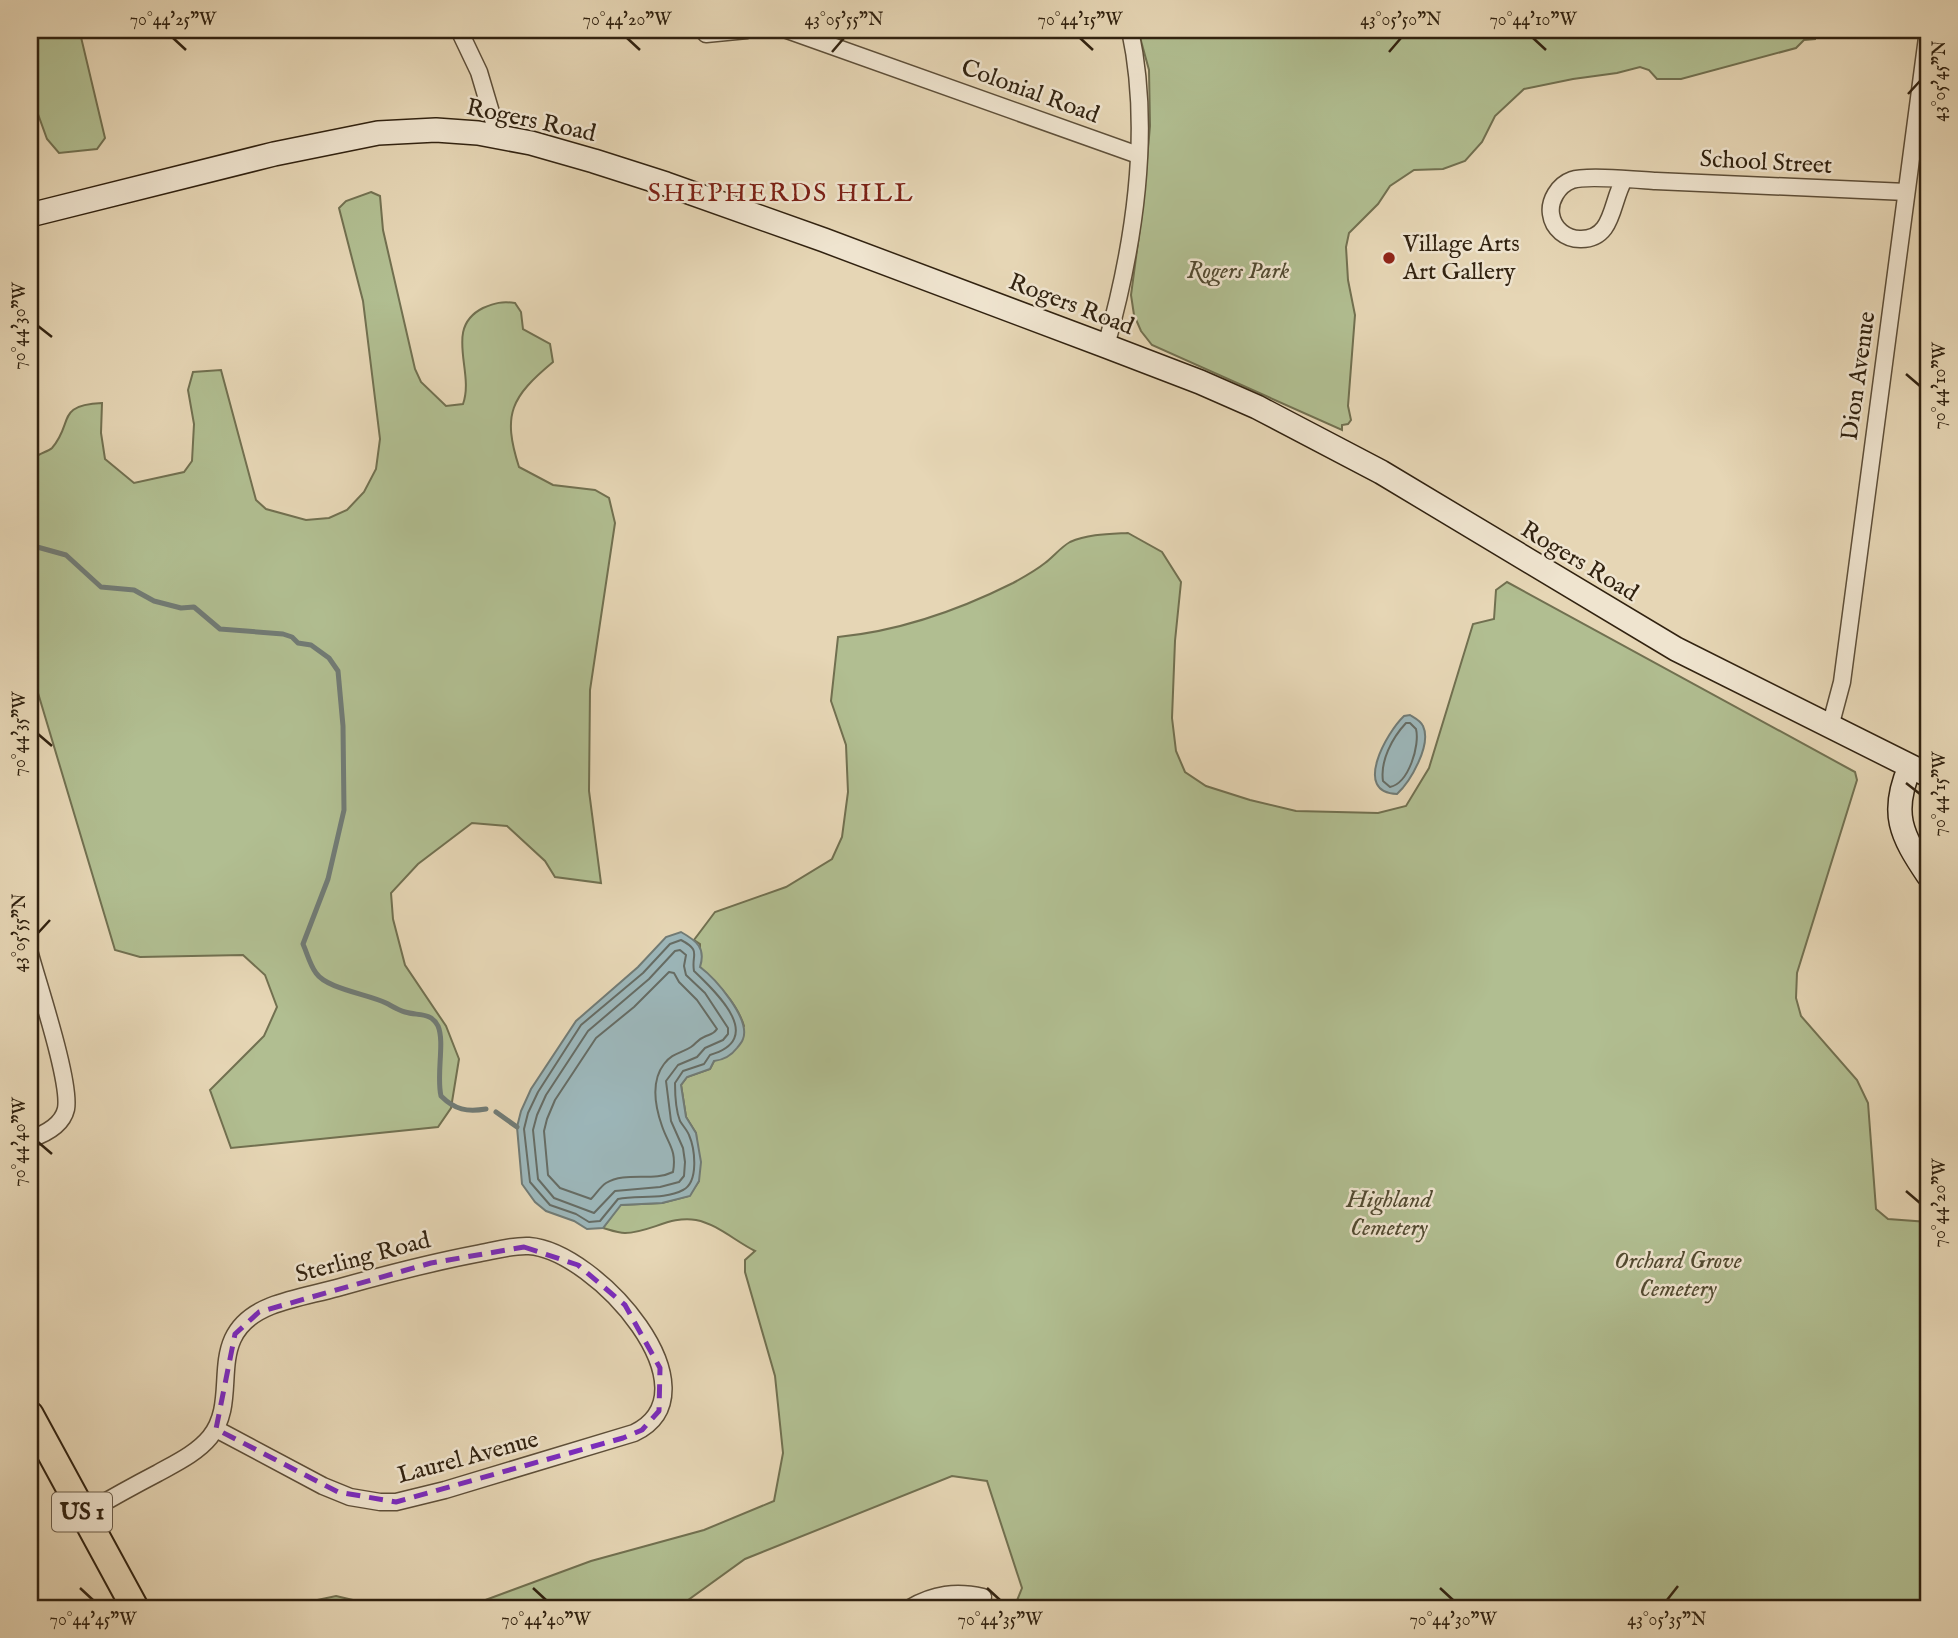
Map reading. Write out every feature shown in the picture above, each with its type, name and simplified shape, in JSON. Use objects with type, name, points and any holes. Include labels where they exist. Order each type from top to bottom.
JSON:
[{"type":"main road","name":"Rogers Road","points":[[30,215],[353,137],[436,130],[498,136],[666,184],[1106,345],[1200,382],[1323,440],[1676,649],[1919,771],[1902,785],[1899,817],[1905,837],[1928,875]]},
{"type":"main road","name":"US 1","points":[[30,1415],[135,1608]]},
{"type":"street","points":[[459,30],[479,72],[498,136]]},
{"type":"street","points":[[706,34],[747,30]]},
{"type":"street","name":"Colonial Road","points":[[788,30],[1138,155]]},
{"type":"street","points":[[1106,345],[1115,312],[1129,233],[1138,155],[1138,79],[1130,30]]},
{"type":"street","name":"Dion Avenue","points":[[1830,727],[1842,682],[1928,30]]},
{"type":"street","points":[[1911,155],[1928,158]]},
{"type":"street","name":"School Street","points":[[1624,180],[1610,220],[1597,234],[1577,239],[1570,238],[1558,229],[1552,217],[1551,205],[1563,185],[1579,179],[1624,180],[1906,192]]},
{"type":"street","points":[[30,954],[59,1062],[66,1108],[62,1118],[49,1131],[30,1139]]},
{"type":"street","name":"Sterling Road","points":[[216,1429],[227,1363],[235,1334],[247,1319],[274,1305],[431,1263],[524,1247],[547,1250],[578,1265],[603,1283],[633,1316],[656,1357],[663,1381],[662,1403],[655,1418]]},
{"type":"street","name":"Laurel Avenue","points":[[216,1429],[338,1492],[363,1500],[396,1502],[466,1485],[623,1438],[642,1430],[655,1418]]},
{"type":"street","points":[[84,1514],[189,1454],[216,1429]]},
{"type":"street","points":[[910,1608],[955,1592],[983,1597]]},
{"type":"highlighted area","points":[[524,1247],[578,1265],[625,1305],[660,1368],[659,1411],[642,1430],[623,1438],[396,1502],[338,1492],[216,1429],[235,1334],[259,1312],[431,1263]]},
{"type":"green space","points":[[30,30],[88,30],[80,33],[105,138],[97,149],[59,153],[47,139],[30,92]]},
{"type":"green space","name":"Rogers Park","points":[[1138,30],[1815,30],[1815,39],[1804,40],[1796,48],[1681,79],[1657,79],[1649,70],[1640,67],[1524,89],[1495,116],[1482,142],[1465,161],[1443,169],[1414,170],[1390,186],[1378,204],[1349,233],[1346,247],[1348,280],[1355,315],[1348,406],[1351,420],[1342,425],[1342,430],[1152,345],[1141,331],[1134,315],[1131,295],[1150,126],[1149,70]]},
{"type":"green space","points":[[371,192],[380,196],[383,230],[415,369],[421,382],[446,406],[463,404],[466,378],[462,338],[465,327],[471,317],[483,308],[499,303],[515,303],[521,312],[523,329],[550,344],[553,362],[528,386],[514,408],[511,433],[519,467],[553,485],[595,490],[609,498],[615,523],[590,690],[589,791],[601,883],[555,877],[545,861],[507,826],[472,823],[418,864],[391,893],[393,919],[405,965],[446,1026],[459,1059],[451,1108],[438,1127],[231,1148],[210,1090],[264,1036],[277,1007],[265,975],[243,955],[140,957],[115,950],[35,683],[30,681],[30,452],[37,456],[52,448],[71,412],[77,407],[102,403],[101,433],[105,459],[134,483],[184,472],[192,461],[194,424],[188,390],[193,372],[221,370],[256,500],[266,509],[306,520],[329,518],[347,510],[364,492],[376,469],[380,439],[363,301],[339,208],[346,201]]},
{"type":"green space","points":[[1128,533],[1162,552],[1181,582],[1172,718],[1176,751],[1185,772],[1206,786],[1296,811],[1378,813],[1406,806],[1429,768],[1473,624],[1494,619],[1496,590],[1507,582],[1855,772],[1857,780],[1797,973],[1796,998],[1801,1016],[1857,1080],[1868,1103],[1876,1209],[1888,1219],[1928,1222],[1928,1608],[1014,1608],[1022,1588],[987,1481],[952,1476],[745,1559],[677,1608],[411,1608],[480,1602],[591,1561],[704,1530],[774,1501],[783,1453],[775,1376],[745,1272],[745,1260],[755,1251],[719,1229],[696,1220],[678,1220],[625,1233],[603,1228],[620,1205],[662,1203],[689,1196],[699,1181],[696,1133],[686,1117],[681,1085],[687,1077],[710,1069],[744,1026],[731,1001],[700,967],[700,944],[694,940],[715,912],[786,887],[832,859],[842,837],[848,792],[846,745],[831,701],[838,637],[906,625],[949,611],[1013,583],[1041,566],[1070,542],[1091,536]]},
{"type":"green space","points":[[336,1596],[387,1608],[298,1608],[308,1602]]},
{"type":"water","points":[[1410,715],[1423,726],[1425,743],[1422,753],[1408,781],[1397,794],[1384,791],[1377,784],[1377,761],[1389,735],[1404,716]]},
{"type":"water","points":[[681,932],[699,946],[702,955],[700,967],[714,980],[737,1010],[744,1031],[742,1042],[732,1053],[724,1059],[714,1061],[710,1069],[687,1077],[681,1085],[686,1117],[696,1133],[701,1162],[699,1181],[690,1196],[662,1203],[621,1205],[603,1228],[587,1229],[546,1211],[535,1202],[522,1184],[517,1127],[521,1111],[531,1089],[576,1021],[638,967],[666,937]]},
{"type":"waterway","points":[[30,545],[66,555],[101,587],[134,590],[154,601],[181,608],[194,607],[220,629],[283,634],[298,643],[311,645],[329,658],[338,671],[343,726],[344,810],[328,879],[303,944],[314,970],[321,979],[402,1011],[432,1018],[440,1033],[441,1096],[462,1109],[486,1109]]},
{"type":"waterway","points":[[496,1112],[517,1127]]},
{"type":"place","name":"Village Arts Art Gallery","points":[[1389,258]]},
{"type":"district","name":"SHEPHERDS HILL","points":[[781,193]]},
{"type":"park label","name":"Highland Cemetery","points":[[1389,1214]]},
{"type":"park label","name":"Orchard Grove Cemetery","points":[[1678,1275]]}]
